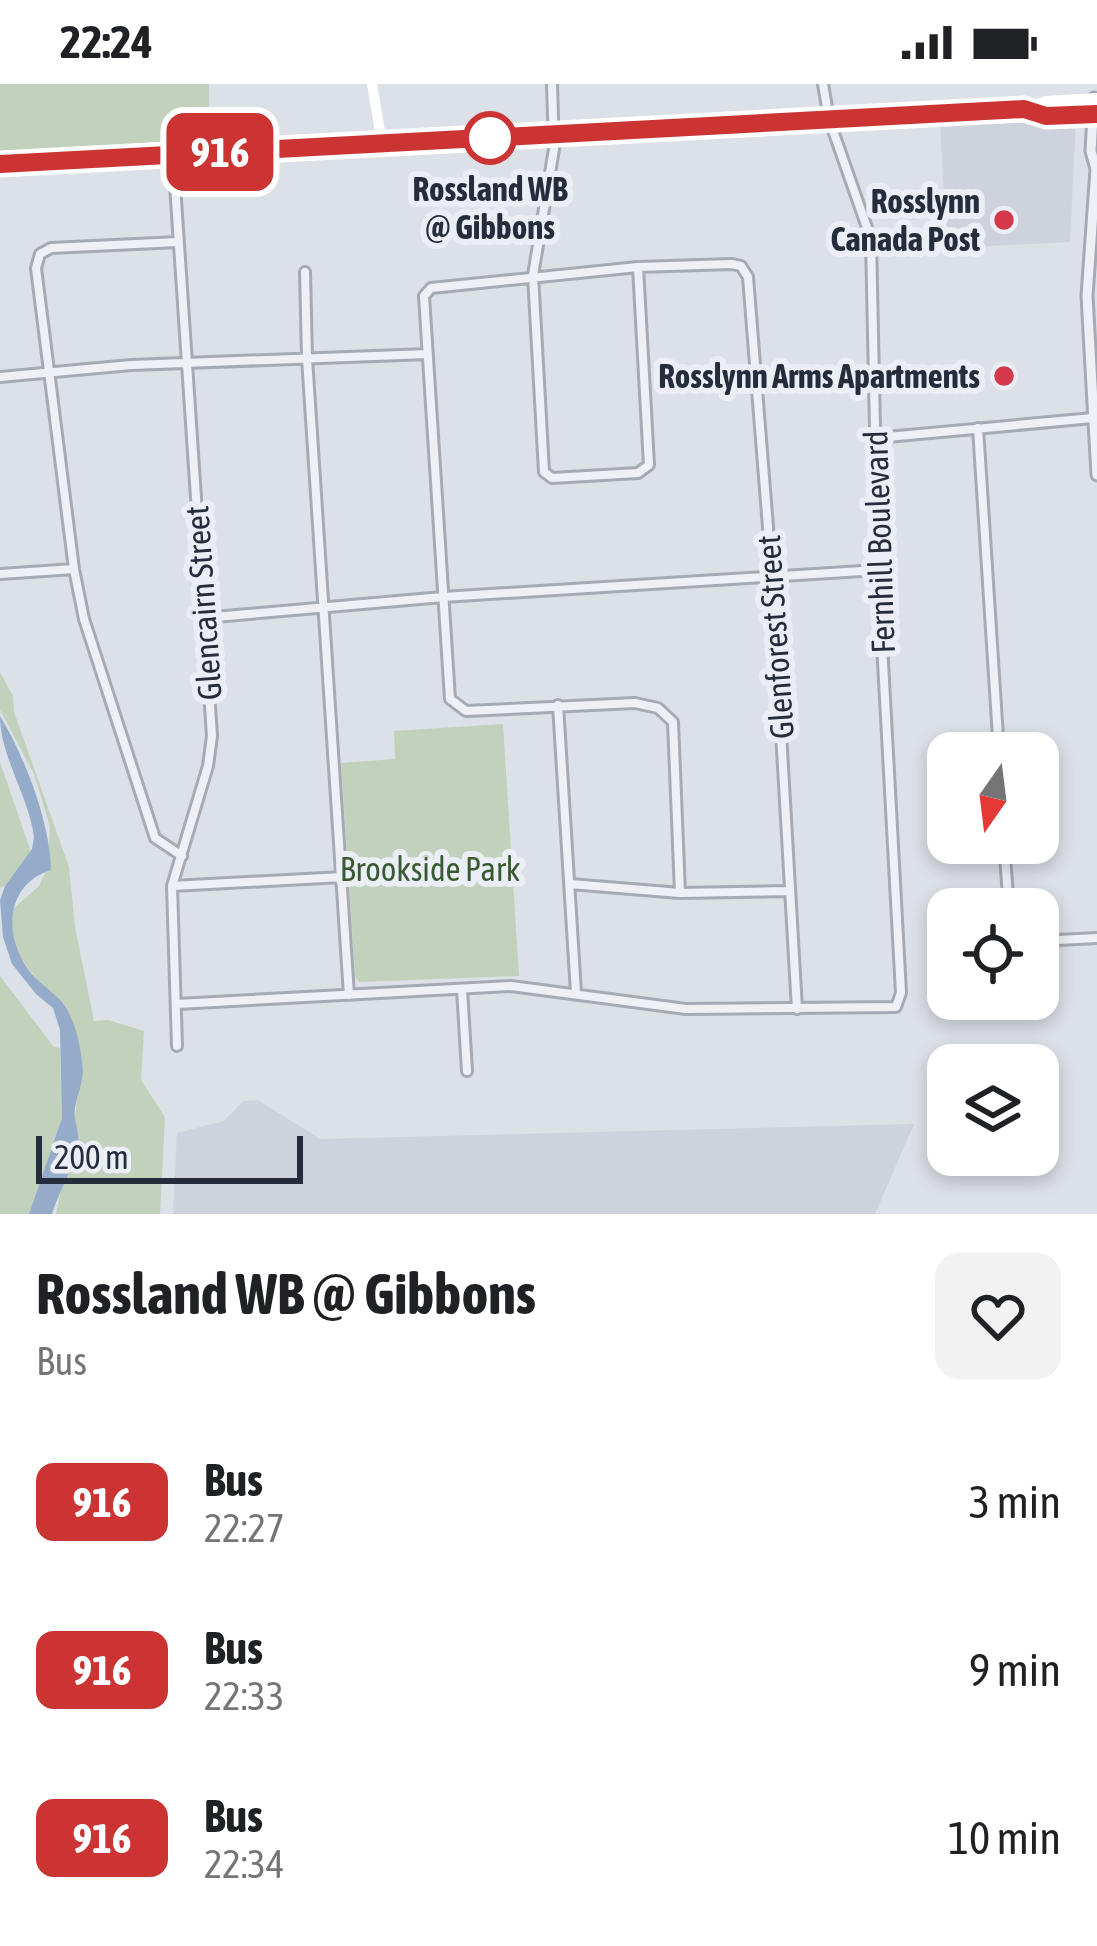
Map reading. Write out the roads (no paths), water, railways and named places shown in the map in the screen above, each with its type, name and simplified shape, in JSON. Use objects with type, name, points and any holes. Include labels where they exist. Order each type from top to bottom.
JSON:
[{"type":"main road","points":[[372,84],[382,143]]},
{"type":"main road","points":[[0,164],[1024,109],[1046,101],[1096,98],[1095,84]]},
{"type":"main road","points":[[1024,109],[1046,116],[1095,114]]},
{"type":"street","points":[[551,84],[554,134],[533,275],[544,472],[553,478],[638,473],[649,465],[638,267],[533,275],[431,288],[424,296],[449,699],[466,711],[635,703],[658,708],[673,722],[680,893]]},
{"type":"street","name":"Fernhill Boulevard","points":[[797,1009],[896,1007],[901,994],[878,570],[871,239],[829,119],[823,84]]},
{"type":"street","points":[[1096,98],[1088,296],[1097,475]]},
{"type":"street","name":"Glencairn Street","points":[[173,154],[212,736],[208,766],[172,886],[177,1046]]},
{"type":"street","points":[[178,242],[51,248],[40,254],[36,268],[84,619],[155,838],[182,856]]},
{"type":"street","name":"Glenforest Street","points":[[638,267],[741,266],[748,277],[772,577],[797,1009]]},
{"type":"street","points":[[305,272],[349,995]]},
{"type":"street","points":[[0,377],[131,365],[428,354]]},
{"type":"street","points":[[876,438],[1093,418]]},
{"type":"street","points":[[978,428],[998,732]]},
{"type":"street","points":[[0,574],[74,568]]},
{"type":"street","points":[[203,618],[443,597],[878,570]]},
{"type":"street","points":[[558,705],[576,993]]},
{"type":"street","points":[[172,886],[343,877]]},
{"type":"street","points":[[570,884],[680,893],[790,891]]},
{"type":"street","points":[[1059,940],[1097,938]]},
{"type":"street","points":[[177,1004],[512,986],[686,1009],[797,1009]]},
{"type":"street","points":[[462,989],[467,1071]]},
{"type":"water","points":[[0,716],[34,790],[50,851],[51,870],[25,886],[17,898],[12,926],[15,941],[28,969],[69,1014],[83,1068],[75,1113],[78,1144],[52,1214],[29,1214],[62,1118],[60,1030],[53,1008],[12,964],[3,937],[0,900],[32,849],[34,837]]},
{"type":"place","name":"Rossland WB @ Gibbons","points":[[490,138]]},
{"type":"place","name":"Rosslynn Canada Post","points":[[1004,220]]},
{"type":"place","name":"Rosslynn Arms Apartments","points":[[1004,376]]},
{"type":"park label","name":"Brookside Park","points":[[430,869]]}]
